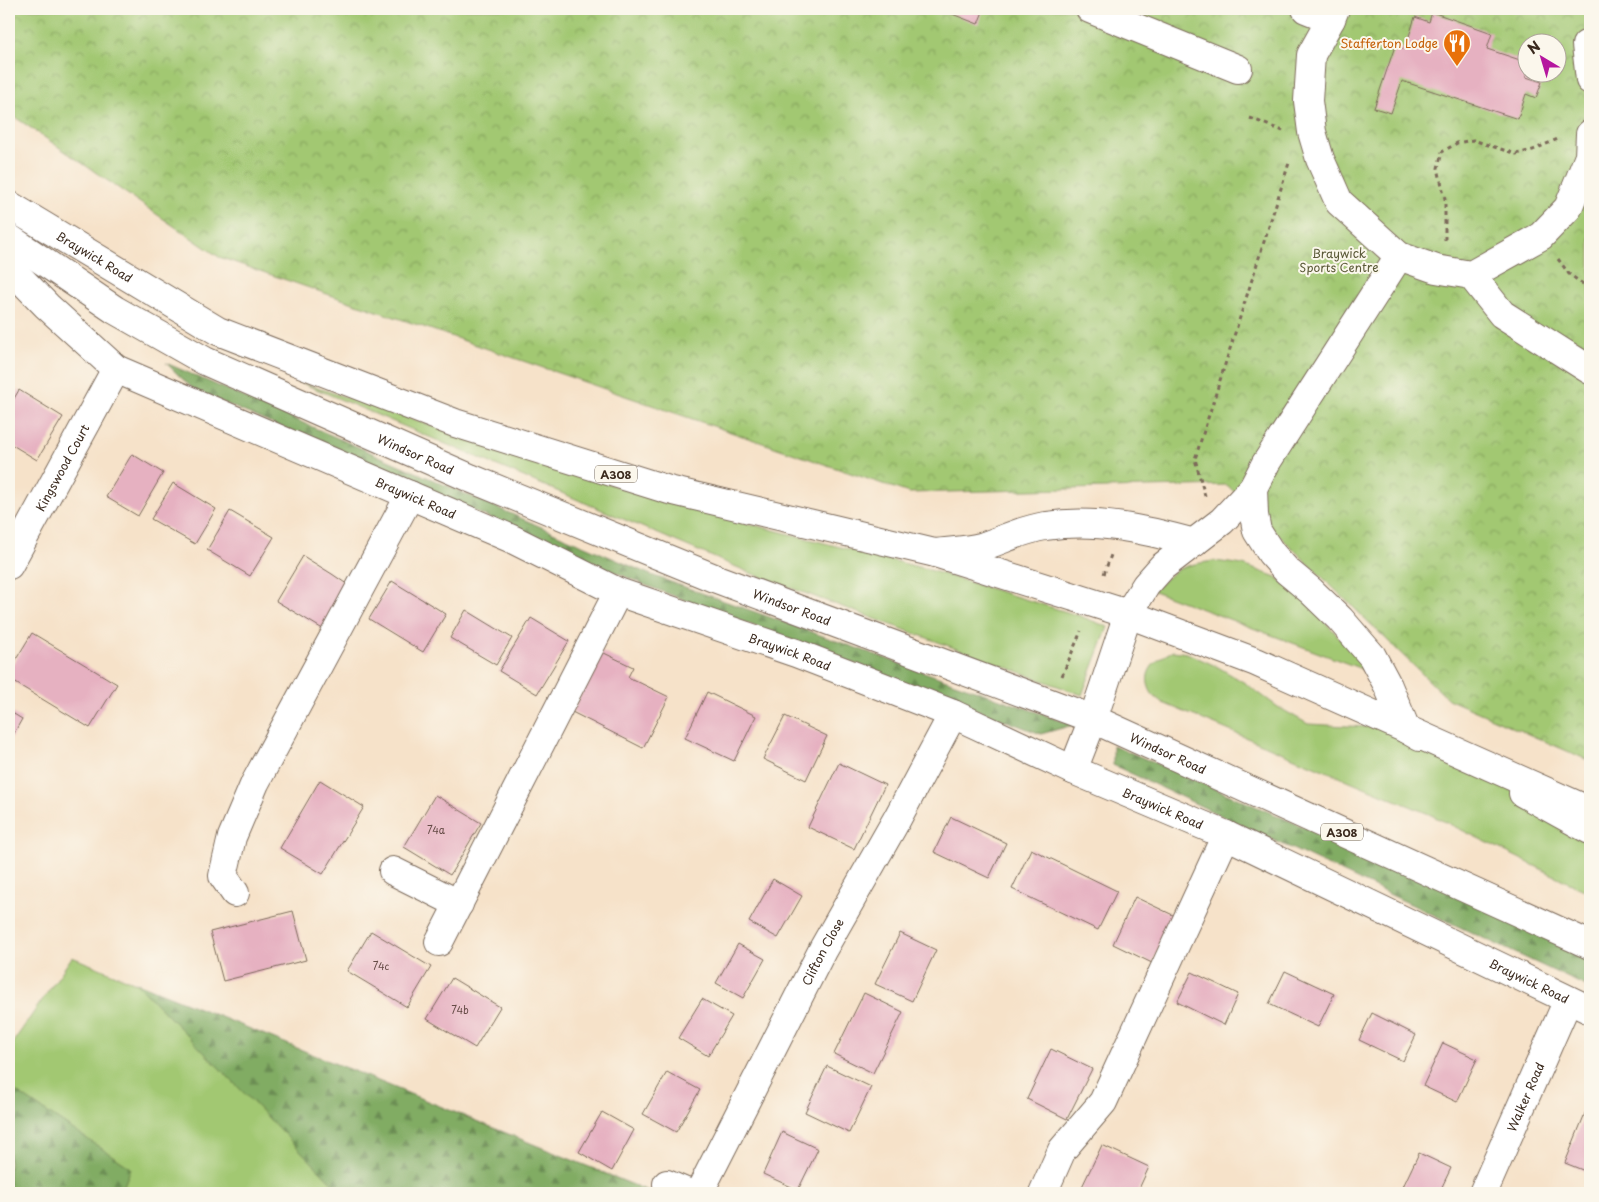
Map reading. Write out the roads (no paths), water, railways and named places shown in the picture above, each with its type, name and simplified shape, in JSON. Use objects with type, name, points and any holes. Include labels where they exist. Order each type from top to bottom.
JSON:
[{"type":"main road","points":[[1090,9],[1238,69]]},
{"type":"main road","points":[[1306,9],[1333,14],[1311,55],[1305,134],[1320,160],[1339,202],[1399,256],[1436,269],[1471,274],[1541,236],[1568,208],[1589,156],[1579,134]]},
{"type":"main road","points":[[1586,45],[1590,80]]},
{"type":"main road","name":"Braywick Road","points":[[9,205],[218,331],[455,423],[669,490],[935,553],[1128,614],[1256,662],[1590,811]]},
{"type":"main road","name":"Windsor Road","points":[[9,238],[115,310],[205,362],[470,478],[714,578],[1093,719],[1590,945]]},
{"type":"main road","points":[[1073,770],[1093,719],[1128,614],[1146,585],[1162,567],[1222,521],[1253,488],[1266,463],[1399,256]]},
{"type":"main road","name":"Braywick Road","points":[[9,267],[47,306],[116,369],[512,539],[618,592],[796,653],[953,714],[1073,770],[1226,835],[1579,1005]]},
{"type":"main road","points":[[1471,274],[1502,314],[1590,370]]},
{"type":"main road","name":"Kingswood Court","points":[[9,565],[116,369]]},
{"type":"main road","points":[[1253,488],[1254,515],[1257,530],[1271,554],[1340,619],[1372,656],[1388,686],[1406,729],[1590,830]]},
{"type":"main road","points":[[235,893],[223,876],[232,837],[255,784],[410,495]]},
{"type":"main road","points":[[935,553],[980,547],[1018,532],[1047,526],[1082,524],[1147,530],[1194,543]]},
{"type":"main road","points":[[439,942],[618,592]]},
{"type":"main road","name":"Clifton Close","points":[[699,1193],[823,949],[897,819],[953,714]]},
{"type":"main road","points":[[1043,1193],[1062,1150],[1103,1102],[1226,835]]},
{"type":"main road","points":[[393,871],[459,904]]},
{"type":"main road","name":"Walker Road","points":[[1483,1193],[1579,1005]]},
{"type":"place","name":"Stafferton Lodge","points":[[1457,67]]},
{"type":"park label","name":"Braywick Sports Centre","points":[[1339,260]]}]
